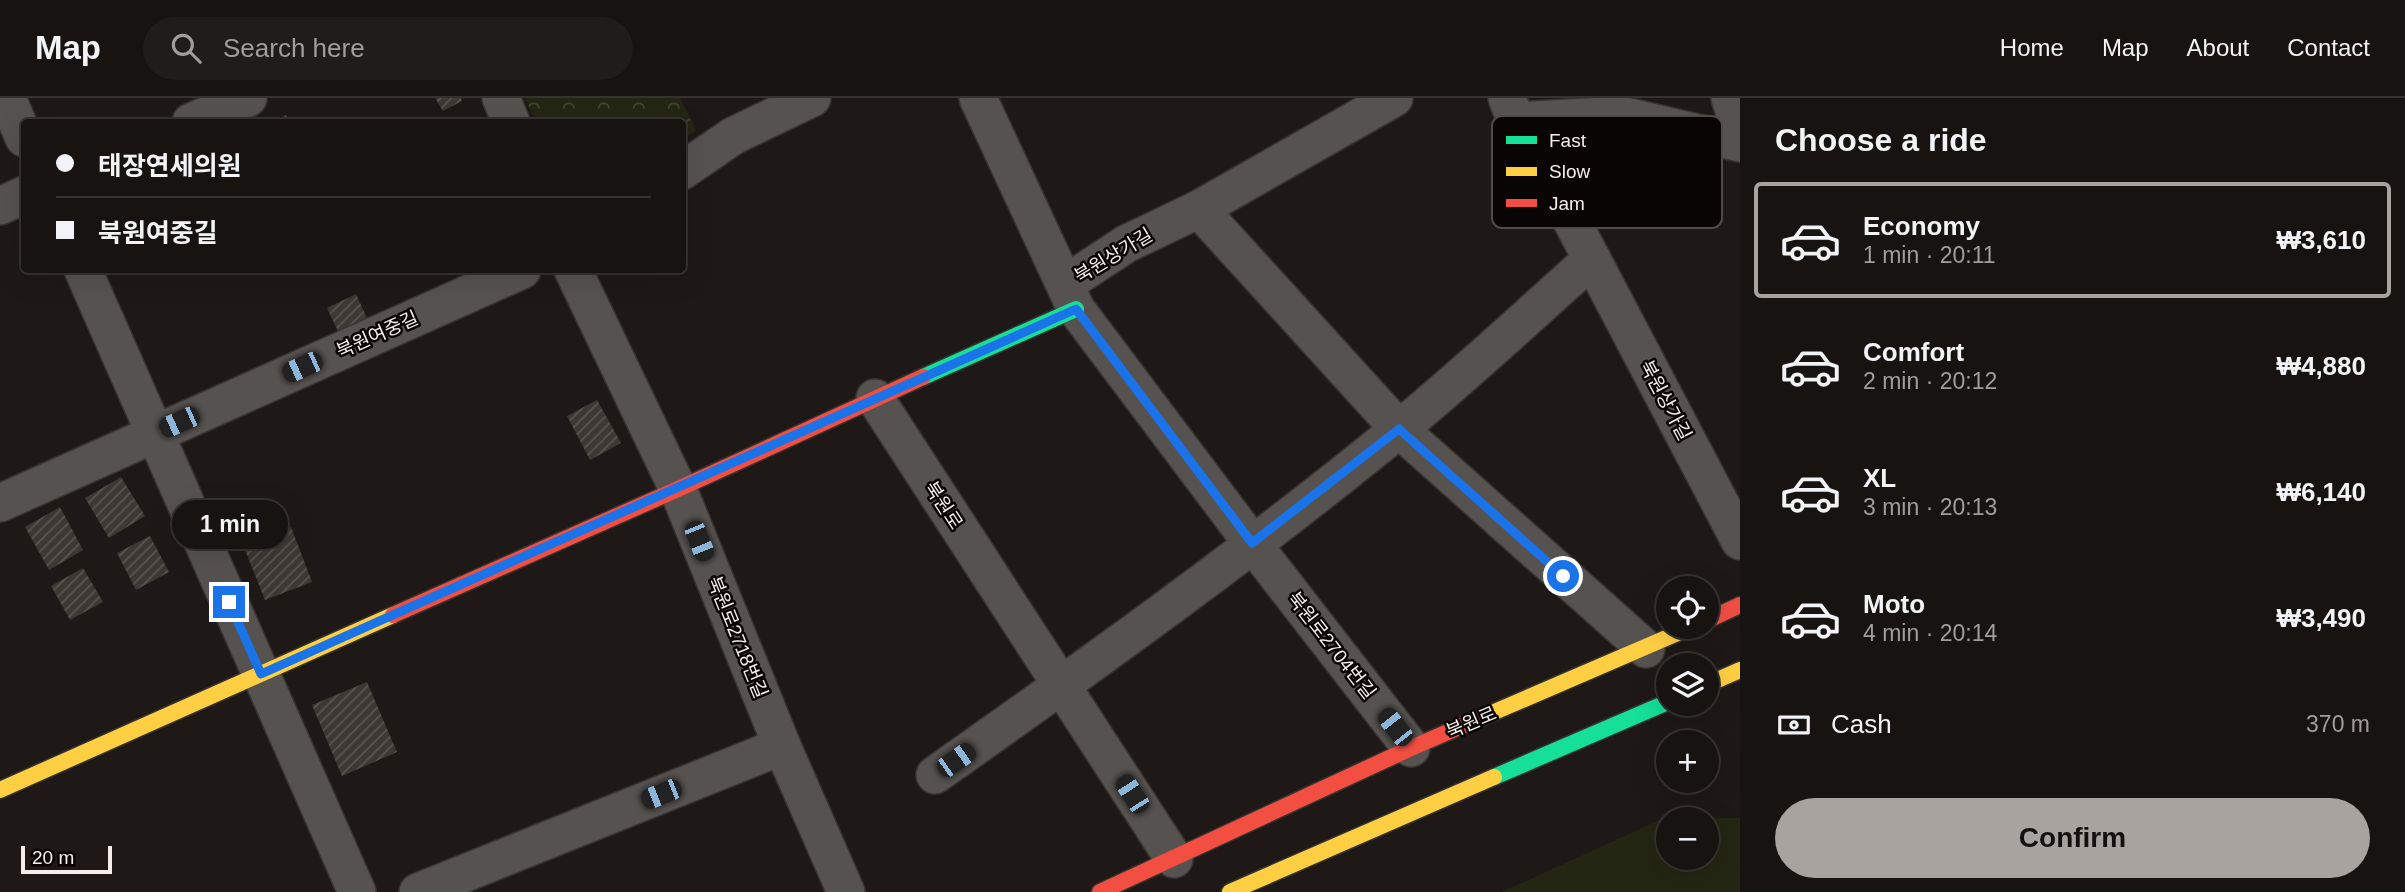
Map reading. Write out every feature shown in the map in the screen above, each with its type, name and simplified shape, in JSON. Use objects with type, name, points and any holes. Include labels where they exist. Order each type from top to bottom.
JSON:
[{"type":"street","points":[[7,98],[21,131]]},
{"type":"street","points":[[198,119],[248,98]]},
{"type":"street","points":[[501,98],[510,119]]},
{"type":"street","points":[[686,167],[733,136],[812,98]]},
{"type":"street","name":"북원로2704번길","points":[[978,98],[1070,296],[1252,543],[1411,747]]},
{"type":"street","name":"북원상가길","points":[[1070,296],[1126,244],[1199,209],[1394,98]]},
{"type":"street","points":[[1730,98],[1740,129]]},
{"type":"street","points":[[1511,110],[1629,116]]},
{"type":"street","points":[[1722,139],[1740,143]]},
{"type":"street","points":[[0,206],[21,196]]},
{"type":"street","points":[[1199,209],[1399,429],[1646,649]]},
{"type":"street","name":"북원상가길","points":[[1576,228],[1740,541]]},
{"type":"street","points":[[935,775],[1062,685],[1399,429],[1592,259]]},
{"type":"street","points":[[84,273],[357,892]]},
{"type":"street","name":"북원여중길","points":[[0,503],[515,273]]},
{"type":"street","name":"북원로2718번길","points":[[574,273],[678,489],[782,746],[846,892]]},
{"type":"street","points":[[0,790],[678,489],[875,398],[1070,296]]},
{"type":"street","name":"북원로","points":[[875,398],[1174,859]]},
{"type":"street","points":[[1719,615],[1740,605]]},
{"type":"street","name":"북원로","points":[[1100,892],[1411,747],[1667,639]]},
{"type":"street","points":[[1719,679],[1740,670]]},
{"type":"street","points":[[1230,892],[1656,707]]},
{"type":"street","points":[[418,892],[782,746]]},
{"type":"green space","points":[[525,98],[680,98],[696,130],[686,137],[686,119],[535,119]]},
{"type":"green space","points":[[1719,818],[1740,818],[1740,892],[1502,892],[1656,822],[1656,870],[1719,870]]},
{"type":"building","points":[[435,98],[461,98],[462,101],[443,111]]},
{"type":"building","points":[[356,294],[372,329],[343,342],[327,308]]},
{"type":"building","points":[[597,400],[621,443],[590,460],[567,416]]},
{"type":"building","points":[[121,477],[145,516],[109,538],[85,498]]},
{"type":"building","points":[[60,507],[83,550],[49,570],[25,527]]},
{"type":"building","points":[[291,527],[312,582],[265,600],[243,545]]},
{"type":"building","points":[[150,536],[169,572],[136,590],[117,553]]},
{"type":"building","points":[[83,568],[103,602],[70,620],[51,586]]},
{"type":"building","points":[[367,682],[397,752],[342,776],[312,705]]},
{"type":"traffic: fast","points":[[923,377],[1076,309]]},
{"type":"traffic: fast","points":[[1494,777],[1656,707]]},
{"type":"traffic: slow","points":[[0,790],[393,615]]},
{"type":"traffic: slow","points":[[1485,716],[1664,639]]},
{"type":"traffic: slow","points":[[1719,679],[1740,670]]},
{"type":"traffic: slow","points":[[1230,892],[1494,777]]},
{"type":"traffic: jam","points":[[393,615],[923,377]]},
{"type":"traffic: jam","points":[[1719,615],[1740,605]]},
{"type":"traffic: jam","points":[[1100,892],[1485,716]]},
{"type":"route","points":[[229,602],[261,674],[1076,309],[1252,543],[1399,429],[1563,576]]}]
